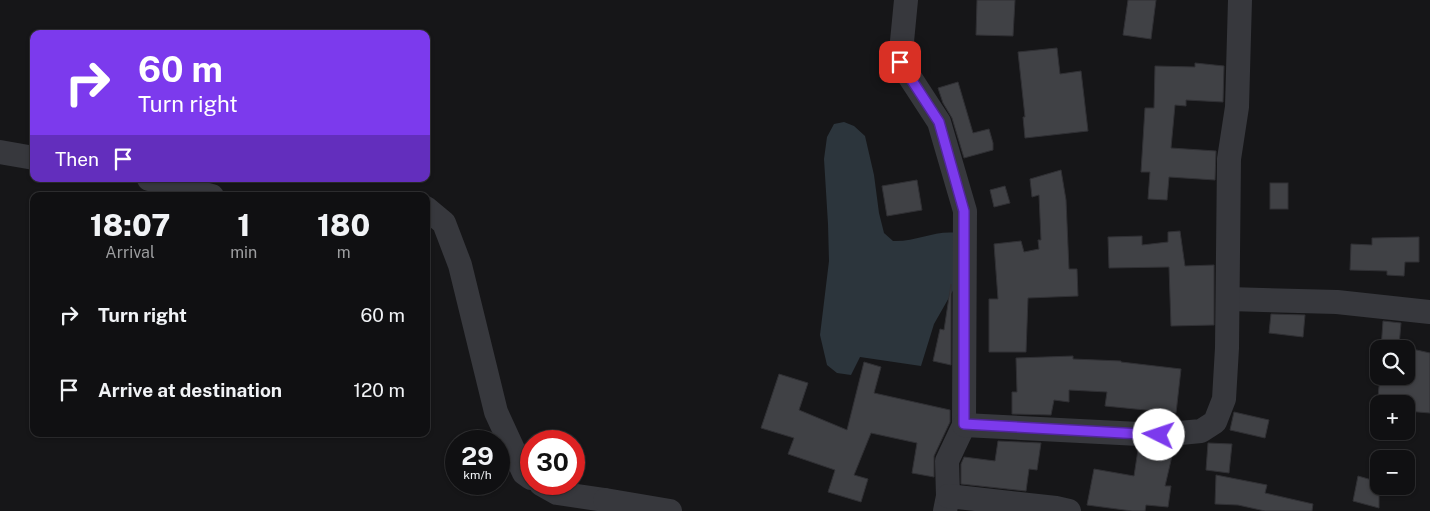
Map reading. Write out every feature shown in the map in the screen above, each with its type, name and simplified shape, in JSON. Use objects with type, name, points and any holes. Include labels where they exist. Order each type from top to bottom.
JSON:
[{"type":"street","points":[[906,0],[900,62],[939,122],[964,211],[964,424],[947,461],[947,504],[1056,508],[1069,511]]},
{"type":"street","points":[[964,424],[1159,435],[1201,431],[1215,422],[1224,399],[1228,299],[1229,159],[1237,107],[1240,0]]},
{"type":"street","points":[[0,152],[30,157]]},
{"type":"street","points":[[160,182],[197,192]]},
{"type":"street","points":[[430,211],[444,223],[460,264],[496,412],[520,464]]},
{"type":"street","points":[[1228,299],[1338,302],[1430,312]]},
{"type":"street","points":[[564,495],[611,506],[670,511]]},
{"type":"shaded area","points":[[844,122],[854,126],[865,136],[884,233],[893,241],[945,233],[963,234],[955,287],[934,324],[921,366],[860,357],[851,375],[837,373],[827,365],[820,335],[829,261],[824,159],[827,137],[834,124]]},
{"type":"building","points":[[977,0],[1015,0],[1013,36],[976,35]]},
{"type":"building","points":[[1128,0],[1156,0],[1151,39],[1123,35]]},
{"type":"building","points":[[1057,48],[1060,74],[1081,71],[1088,131],[1025,138],[1023,117],[1025,117],[1018,52]]},
{"type":"building","points":[[1195,63],[1224,66],[1223,102],[1186,100],[1186,106],[1175,105],[1171,148],[1216,151],[1215,180],[1169,177],[1167,200],[1148,199],[1150,172],[1141,172],[1145,108],[1154,108],[1155,66],[1195,67]]},
{"type":"building","points":[[958,82],[973,133],[989,129],[993,150],[964,158],[952,118],[943,103],[938,88]]},
{"type":"building","points":[[1061,170],[1066,200],[1069,269],[1077,269],[1078,296],[1028,298],[1026,352],[989,352],[989,299],[998,299],[994,244],[1021,241],[1024,252],[1039,249],[1038,240],[1041,240],[1039,195],[1032,197],[1030,179]]},
{"type":"building","points":[[917,180],[922,210],[887,216],[882,186]]},
{"type":"building","points":[[1270,183],[1288,183],[1288,209],[1270,209]]},
{"type":"building","points":[[1005,186],[1010,203],[994,207],[990,190]]},
{"type":"building","points":[[1180,231],[1185,266],[1214,265],[1214,325],[1171,326],[1169,267],[1109,268],[1108,237],[1142,236],[1142,245],[1168,242],[1168,232]]},
{"type":"building","points":[[1419,237],[1419,262],[1405,262],[1404,276],[1387,275],[1387,271],[1350,270],[1351,244],[1372,245],[1372,238]]},
{"type":"building","points":[[951,284],[951,365],[933,361],[940,329],[944,330]]},
{"type":"building","points":[[1271,314],[1305,315],[1303,337],[1269,333]]},
{"type":"building","points":[[1383,321],[1401,323],[1400,340],[1382,340]]},
{"type":"building","points":[[1415,350],[1430,353],[1430,413],[1415,412],[1415,395],[1378,395],[1379,385],[1415,385]]},
{"type":"building","points":[[1073,356],[1073,359],[1121,361],[1181,369],[1176,413],[1105,406],[1107,392],[1069,390],[1069,402],[1054,400],[1051,415],[1012,414],[1012,392],[1017,392],[1016,358]]},
{"type":"building","points":[[864,362],[881,367],[874,393],[950,410],[950,422],[934,456],[934,477],[912,473],[917,443],[871,433],[854,475],[868,479],[861,502],[828,492],[835,470],[788,454],[794,438],[761,428],[779,374],[808,383],[799,410],[847,430]]},
{"type":"building","points":[[1234,412],[1269,420],[1265,438],[1230,430]]},
{"type":"building","points":[[998,441],[1041,443],[1037,470],[1029,469],[1026,491],[961,484],[961,464],[964,457],[995,461]]},
{"type":"building","points":[[1208,443],[1232,444],[1229,473],[1206,470]]},
{"type":"building","points":[[1138,450],[1172,456],[1165,486],[1171,486],[1168,507],[1146,505],[1145,511],[1132,511],[1087,505],[1094,469],[1134,476]]},
{"type":"building","points":[[1216,475],[1267,485],[1265,493],[1313,504],[1312,511],[1265,511],[1238,505],[1215,504]]},
{"type":"building","points":[[1358,476],[1370,479],[1370,495],[1379,495],[1379,508],[1353,501]]},
{"type":"route","points":[[900,62],[939,122],[964,211],[964,424],[1159,435]]}]
